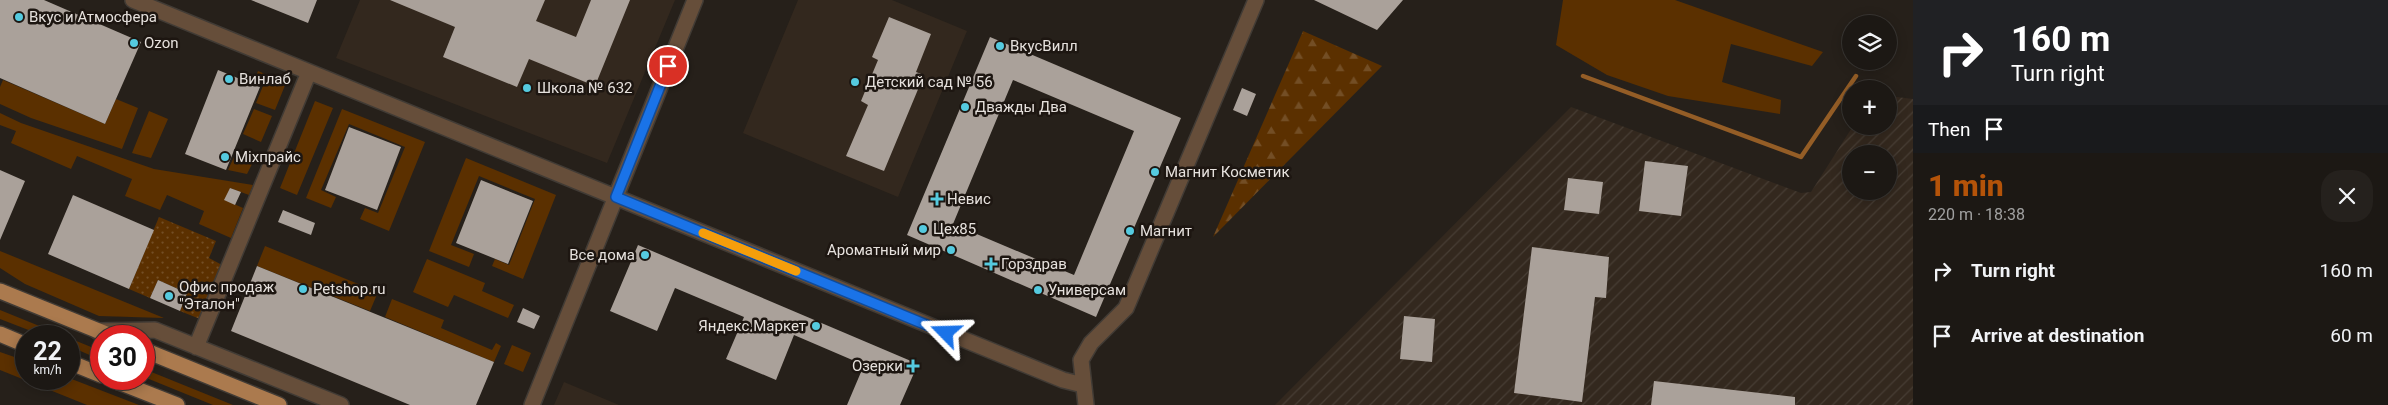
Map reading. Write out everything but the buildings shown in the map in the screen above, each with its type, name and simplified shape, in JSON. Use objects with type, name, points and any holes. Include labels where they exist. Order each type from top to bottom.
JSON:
[{"type":"main road","points":[[0,291],[90,328]]},
{"type":"main road","points":[[0,334],[15,340]]},
{"type":"main road","points":[[155,354],[279,405]]},
{"type":"main road","points":[[139,390],[177,405]]},
{"type":"street","points":[[133,0],[1063,380],[1083,385]]},
{"type":"street","points":[[532,405],[695,0]]},
{"type":"street","points":[[1086,405],[1082,360],[1091,343],[1126,308],[1256,0]]},
{"type":"street","points":[[196,347],[309,72]]},
{"type":"street","points":[[155,330],[341,405]]},
{"type":"shaded area","name":"Школа № 632","points":[[360,0],[675,0],[607,163],[336,58]]},
{"type":"shaded area","name":"Детский сад № 56","points":[[798,0],[892,0],[967,31],[898,197],[743,133]]},
{"type":"shaded area","points":[[1897,97],[1913,99],[1913,405],[1275,405],[1571,107],[1801,193],[1811,192],[1847,135],[1897,135]]},
{"type":"shaded area","points":[[564,382],[619,405],[554,405]]},
{"type":"green space","points":[[1563,0],[1675,0],[1823,52],[1812,66],[1731,44],[1722,82],[1781,100],[1780,114],[1668,96],[1607,75],[1556,45]]},
{"type":"green space","points":[[1303,31],[1382,66],[1213,237]]},
{"type":"green space","points":[[258,71],[286,83],[275,110],[256,103],[263,86],[254,82]]},
{"type":"green space","points":[[3,80],[105,124],[116,99],[138,108],[122,149],[31,118],[0,104],[0,87]]},
{"type":"green space","points":[[315,101],[333,108],[297,195],[280,188]]},
{"type":"green space","points":[[254,109],[272,116],[261,142],[243,134]]},
{"type":"green space","points":[[342,109],[425,142],[389,231],[360,219],[365,208],[378,213],[405,147],[349,124],[321,190],[336,197],[331,208],[306,198]]},
{"type":"green space","points":[[149,111],[168,119],[151,158],[132,153]]},
{"type":"green space","points":[[0,113],[21,123],[154,169],[253,185],[249,195],[230,188],[225,200],[243,208],[231,238],[199,224],[204,211],[167,195],[160,210],[125,196],[132,179],[77,156],[71,169],[11,143],[16,131],[0,125]]},
{"type":"green space","points":[[235,155],[253,162],[247,174],[228,170]]},
{"type":"green space","points":[[466,158],[556,195],[523,279],[492,266],[495,259],[509,265],[535,199],[479,176],[451,245],[474,254],[469,267],[429,251]]},
{"type":"green space","points":[[159,217],[216,241],[209,258],[222,265],[200,319],[180,311],[187,293],[158,280],[150,298],[129,289]]},
{"type":"green space","points":[[265,246],[378,292],[370,311],[257,266]]},
{"type":"green space","points":[[0,251],[164,318],[99,316],[25,284],[0,268]]},
{"type":"green space","points":[[427,259],[485,283],[482,291],[514,305],[508,318],[454,295],[448,307],[413,292]]},
{"type":"green space","points":[[392,299],[444,320],[441,328],[492,350],[496,343],[501,346],[494,362],[385,317]]},
{"type":"green space","points":[[0,310],[37,325],[16,325],[0,319]]},
{"type":"green space","points":[[80,342],[90,347],[90,355],[80,351]]},
{"type":"green space","points":[[512,345],[531,353],[523,372],[504,364]]},
{"type":"green space","points":[[0,352],[15,357],[15,376],[0,370]]},
{"type":"green space","points":[[155,373],[233,405],[213,405],[155,381]]},
{"type":"green space","points":[[80,382],[90,386],[90,390],[100,390],[139,405],[87,405],[50,390],[80,390]]},
{"type":"waterway","points":[[1583,76],[1801,157],[1856,76]]},
{"type":"slow traffic","points":[[703,233],[796,271]]},
{"type":"place","name":"Вкус и Атмосфера","points":[[19,17]]},
{"type":"place","name":"Ozon","points":[[134,43]]},
{"type":"place","name":"ВкусВилл","points":[[1000,46]]},
{"type":"place","name":"Винлаб","points":[[229,79]]},
{"type":"place","name":"Детский сад № 56","points":[[855,82]]},
{"type":"place","name":"Школа № 632","points":[[527,88]]},
{"type":"place","name":"Дважды Два","points":[[965,107]]},
{"type":"place","name":"Mixпрайс","points":[[225,157]]},
{"type":"place","name":"Магнит Косметик","points":[[1155,172]]},
{"type":"place","name":"Невис","points":[[937,199]]},
{"type":"place","name":"Цех85","points":[[923,229]]},
{"type":"place","name":"Магнит","points":[[1130,231]]},
{"type":"place","name":"Ароматный мир","points":[[951,250]]},
{"type":"place","name":"Все дома","points":[[645,255]]},
{"type":"place","name":"Горздрав","points":[[991,264]]},
{"type":"place","name":"Petshop.ru","points":[[303,289]]},
{"type":"place","name":"Универсам","points":[[1038,290]]},
{"type":"place","name":"Офис продаж \"Эталон\"","points":[[169,296]]},
{"type":"place","name":"Яндекс.Маркет","points":[[816,326]]},
{"type":"place","name":"Озерки","points":[[913,366]]},
{"type":"route","points":[[668,66],[616,197],[946,333]]}]
